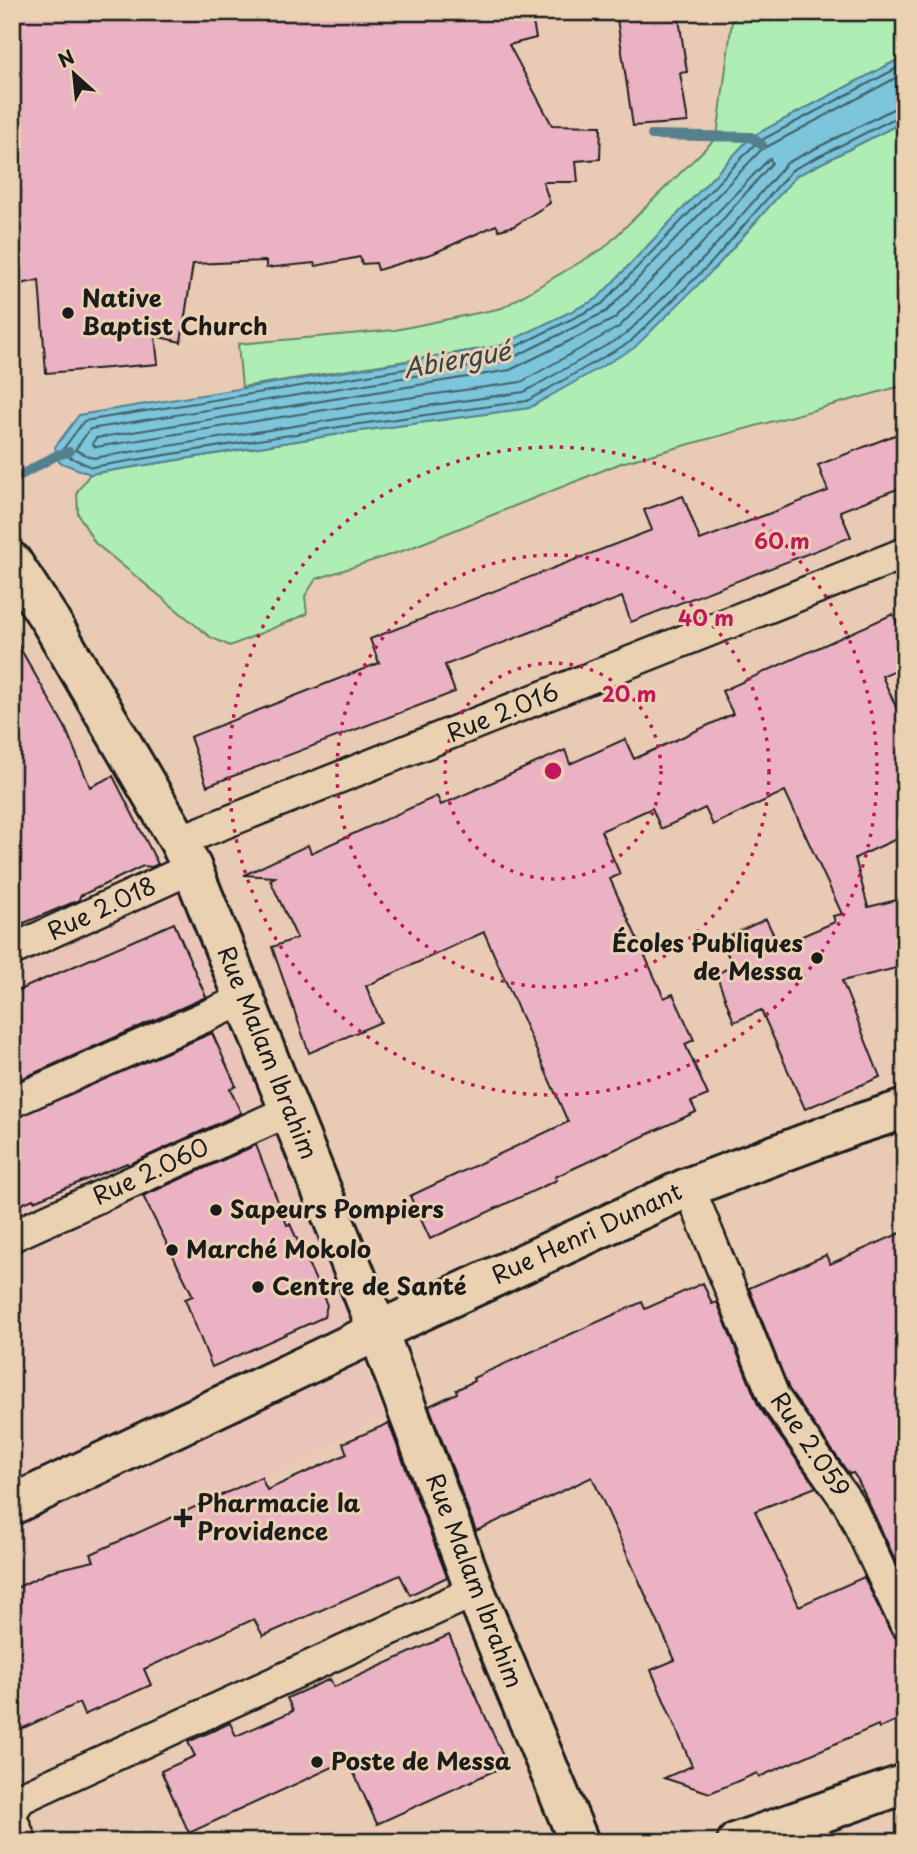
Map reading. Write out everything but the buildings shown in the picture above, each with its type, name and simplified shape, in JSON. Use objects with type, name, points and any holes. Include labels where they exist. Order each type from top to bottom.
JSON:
[{"type":"street","name":"Rue 2.016","points":[[186,855],[905,553]]},
{"type":"street","name":"Rue Malam Ibrahim","points":[[12,562],[50,620],[186,855],[378,1331],[475,1591],[579,1842]]},
{"type":"street","name":"Rue 2.018","points":[[12,950],[186,855]]},
{"type":"street","points":[[12,1102],[246,999]]},
{"type":"street","name":"Rue 2.060","points":[[12,1236],[291,1110]]},
{"type":"street","name":"Rue Henri Dunant","points":[[12,1505],[378,1331],[690,1187],[855,1125],[905,1110]]},
{"type":"street","name":"Rue 2.059","points":[[690,1187],[774,1396],[850,1506],[905,1623]]},
{"type":"street","points":[[12,1811],[21,1798],[475,1591]]},
{"type":"street","points":[[737,1842],[905,1784]]},
{"type":"street","points":[[12,1819],[21,1842]]},
{"type":"shaded area","name":"Marché Mokolo","points":[[171,866],[366,1345],[354,1351],[385,1414],[267,1479],[12,1600],[12,924]]},
{"type":"green space","points":[[743,12],[905,12],[905,56],[751,137],[597,299],[500,346],[242,387],[238,344],[395,330],[502,308],[604,248],[717,137],[732,21]]},
{"type":"green space","points":[[905,121],[905,385],[621,463],[408,549],[316,579],[305,596],[307,614],[230,646],[210,637],[95,543],[78,514],[77,492],[90,474],[346,433],[529,408],[717,266],[796,176]]},
{"type":"water","points":[[905,56],[905,121],[796,176],[717,266],[634,348],[529,408],[346,433],[90,474],[59,462],[55,447],[79,415],[500,346],[597,299],[751,137]]},
{"type":"waterway","points":[[652,135],[751,137],[762,145]]},
{"type":"waterway","name":"Abiergué","points":[[12,480],[57,455],[69,452]]},
{"type":"place","name":"Native Baptist Church","points":[[68,313]]},
{"type":"place","name":"Écoles Publiques de Messa","points":[[817,958]]},
{"type":"place","name":"Sapeurs Pompiers","points":[[216,1210]]},
{"type":"place","name":"Marché Mokolo","points":[[172,1250]]},
{"type":"place","name":"Centre de Santé","points":[[258,1287]]},
{"type":"place","name":"Pharmacie la Providence","points":[[183,1518]]},
{"type":"place","name":"Poste de Messa","points":[[317,1762]]}]
